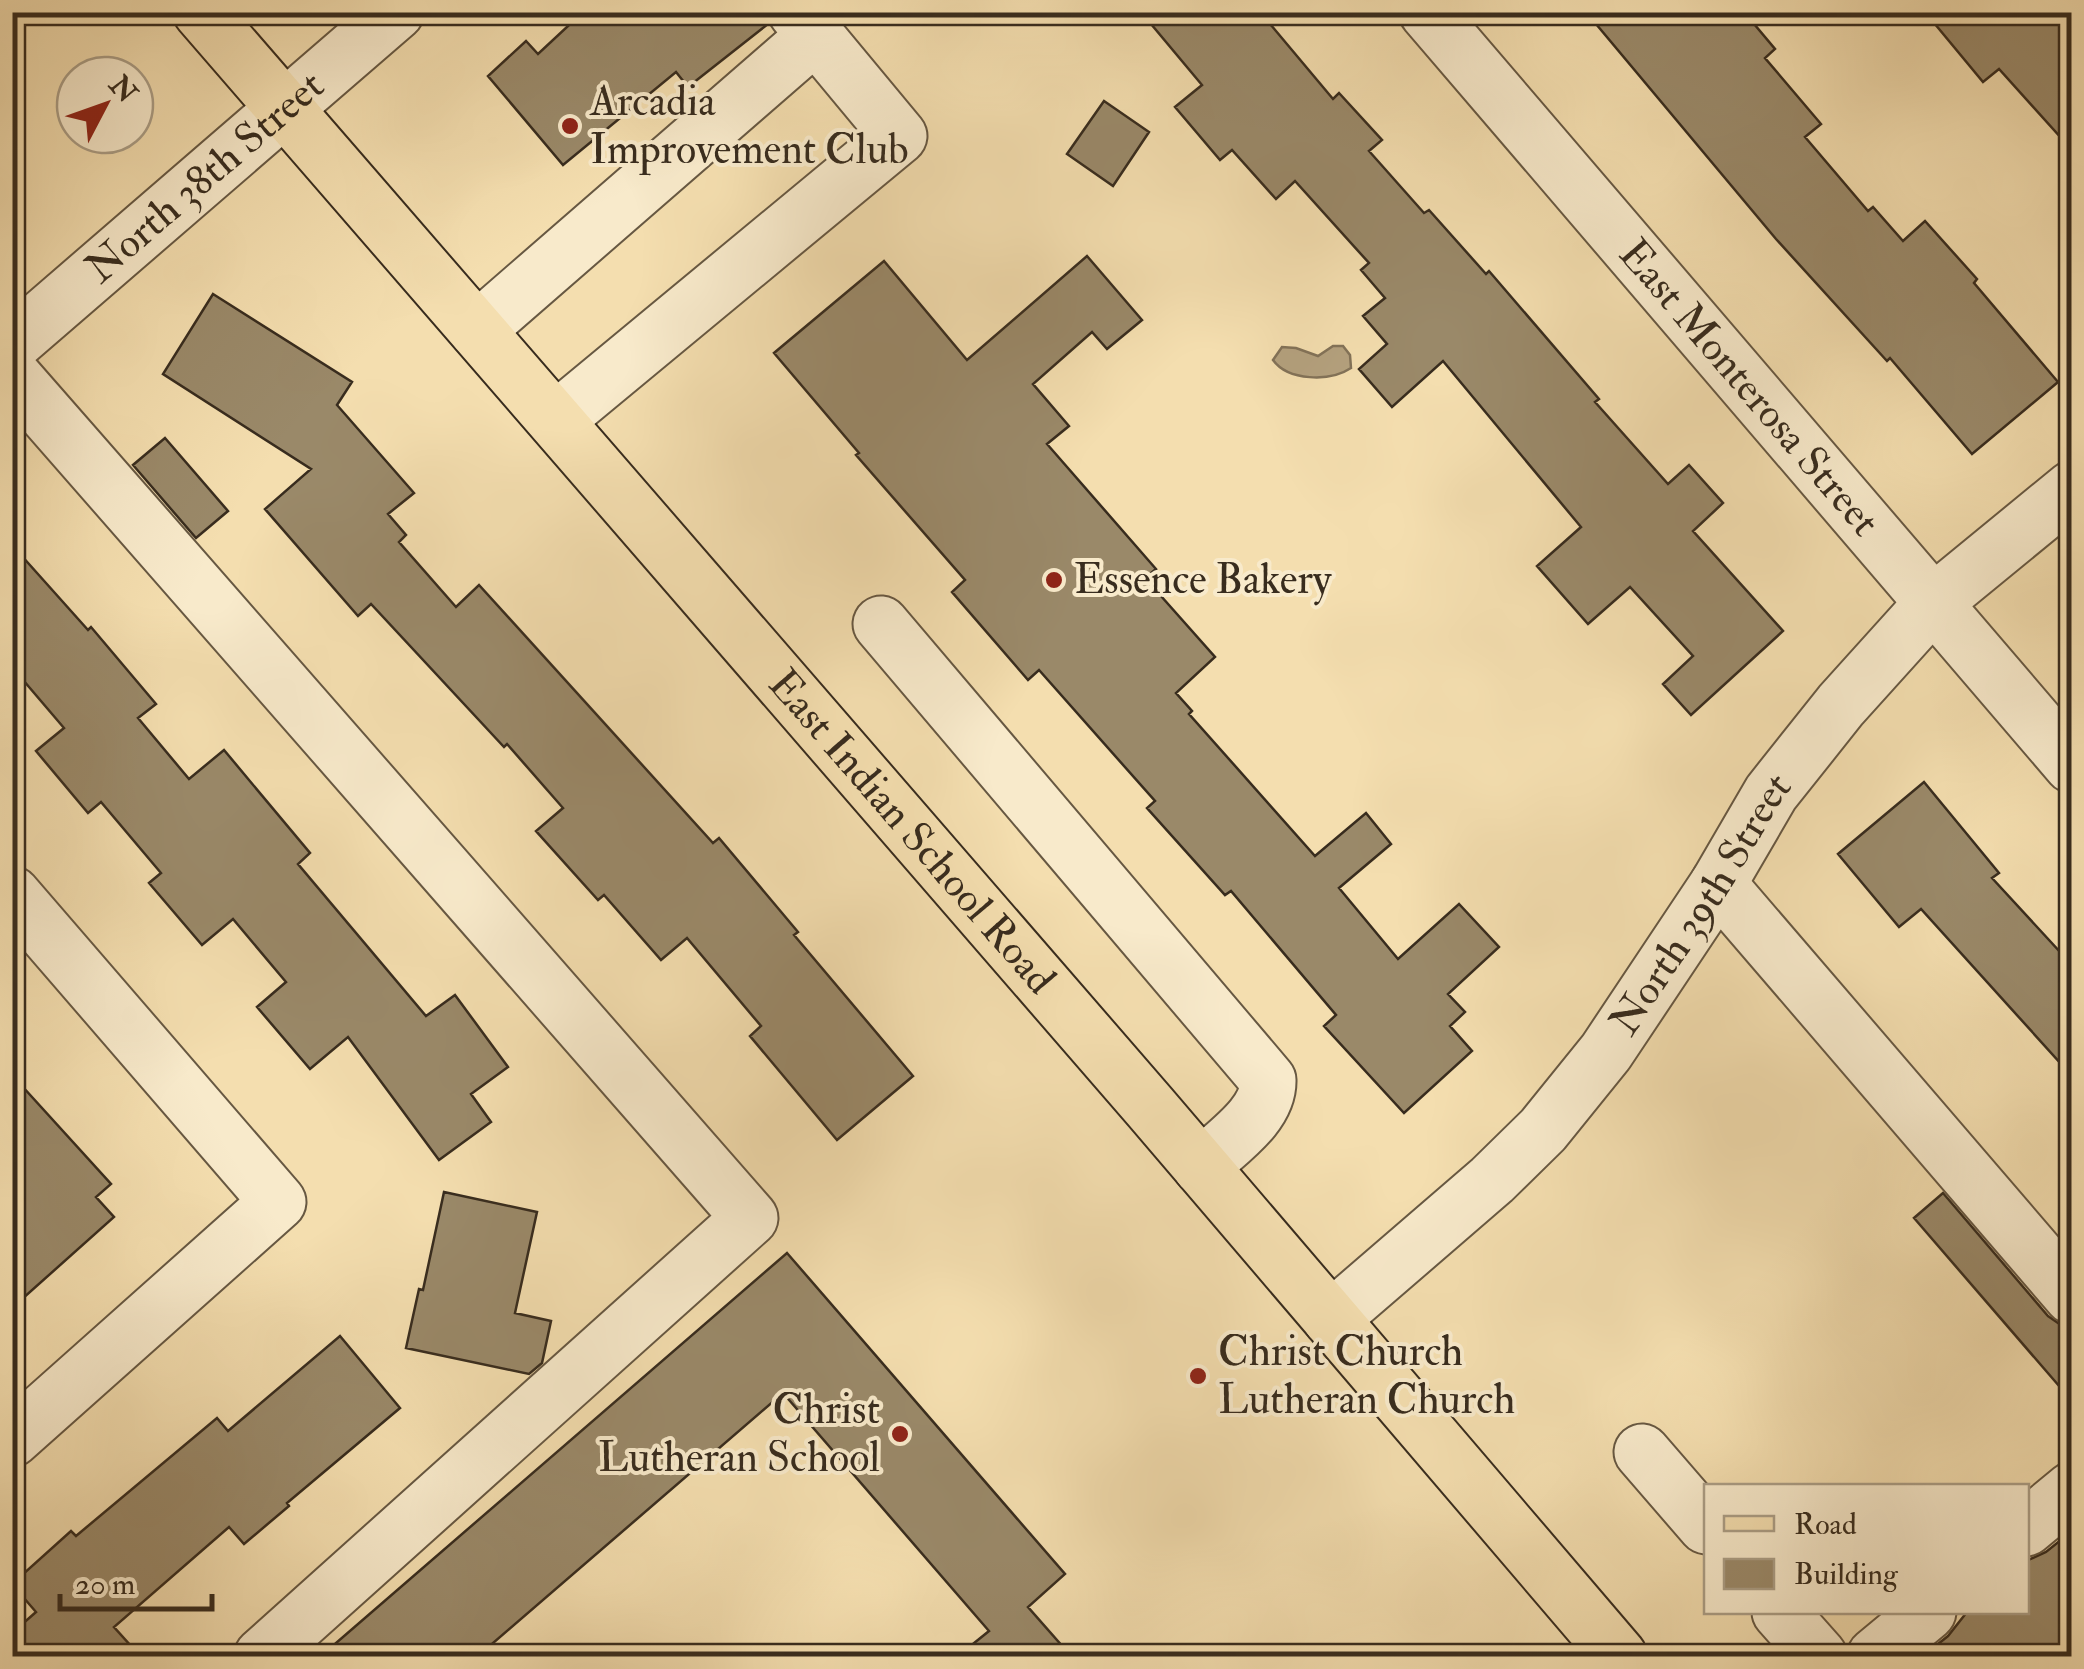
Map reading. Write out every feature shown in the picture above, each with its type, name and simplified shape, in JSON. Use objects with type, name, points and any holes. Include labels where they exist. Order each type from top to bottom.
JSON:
[{"type":"main road","name":"East Indian School Road","points":[[201,12],[1619,1656]]},
{"type":"street","name":"North 38th Street","points":[[12,344],[396,12]]},
{"type":"street","name":"East Monterosa Street","points":[[1427,12],[2072,765]]},
{"type":"street","points":[[477,330],[806,24],[899,136],[556,420]]},
{"type":"street","points":[[12,376],[750,1218],[262,1656]]},
{"type":"street","name":"North 39th Street","points":[[1330,1318],[1464,1204],[1543,1130],[1606,1052],[1718,884],[1771,793],[1841,705],[1933,603],[2072,489]]},
{"type":"street","points":[[881,624],[1268,1080],[1268,1095],[1262,1108],[1201,1167]]},
{"type":"street","points":[[1718,884],[2072,1296]]},
{"type":"street","points":[[12,894],[278,1202],[13,1438]]},
{"type":"street","points":[[1642,1452],[1704,1524]]},
{"type":"street","points":[[2029,1526],[2072,1490]]},
{"type":"street","points":[[1782,1614],[1818,1656]]},
{"type":"street","points":[[1875,1656],[1926,1614]]},
{"type":"shaded area","points":[[1333,346],[1343,346],[1350,355],[1351,368],[1332,376],[1299,375],[1273,360],[1282,347],[1318,356]]},
{"type":"building","name":"Arcadia Improvement Club","points":[[583,12],[766,12],[768,24],[688,87],[676,72],[563,165],[488,76],[526,41],[538,54]]},
{"type":"building","points":[[1141,12],[1260,12],[1333,99],[1339,93],[1382,140],[1369,151],[1424,213],[1429,210],[1486,274],[1489,271],[1599,399],[1595,402],[1668,484],[1689,465],[1723,503],[1693,531],[1783,631],[1691,715],[1663,684],[1693,656],[1630,587],[1588,624],[1537,566],[1581,527],[1443,361],[1392,407],[1359,369],[1387,344],[1363,316],[1385,298],[1361,270],[1369,263],[1295,181],[1276,199],[1232,150],[1220,160],[1175,107],[1202,85]]},
{"type":"building","points":[[1586,12],[1744,12],[1775,49],[1765,58],[1821,124],[1805,137],[1868,211],[1873,207],[1903,241],[1925,221],[1977,279],[1974,283],[2058,382],[1972,454],[1890,358],[1887,361],[1776,239]]},
{"type":"building","points":[[1925,12],[2072,12],[2072,150],[1999,69],[1983,82]]},
{"type":"building","points":[[1104,101],[1149,132],[1113,186],[1067,154]]},
{"type":"building","points":[[1087,256],[1142,320],[1107,349],[1092,332],[1033,384],[1069,426],[1047,444],[1156,569],[1145,578],[1215,657],[1176,693],[1192,711],[1189,714],[1315,856],[1366,813],[1391,844],[1339,888],[1398,959],[1459,904],[1499,947],[1448,994],[1465,1012],[1450,1026],[1472,1051],[1404,1113],[1324,1026],[1336,1015],[1231,891],[1225,895],[1147,808],[1155,801],[1039,670],[1028,680],[952,592],[965,580],[774,353],[884,261],[967,360]]},
{"type":"building","points":[[213,294],[352,382],[337,405],[414,493],[388,514],[406,535],[399,542],[456,607],[479,585],[713,843],[719,838],[798,932],[794,935],[913,1076],[837,1140],[750,1036],[761,1026],[687,938],[661,960],[604,895],[598,900],[536,831],[563,808],[507,744],[504,747],[371,604],[358,616],[265,509],[311,469],[163,374]]},
{"type":"building","points":[[165,438],[228,511],[196,538],[133,465]]},
{"type":"building","points":[[12,545],[88,630],[91,627],[156,704],[138,718],[189,779],[224,750],[310,853],[298,864],[426,1016],[455,995],[508,1067],[471,1094],[491,1122],[439,1160],[348,1037],[310,1069],[257,1007],[286,982],[233,919],[202,945],[149,883],[161,873],[101,802],[88,813],[36,751],[64,728],[12,667]]},
{"type":"building","points":[[1924,782],[1999,873],[1992,878],[2072,965],[2072,1076],[1921,909],[1899,927],[1838,854]]},
{"type":"building","points":[[12,1075],[111,1184],[96,1197],[114,1217],[12,1308]]},
{"type":"building","points":[[444,1192],[537,1212],[515,1313],[551,1321],[542,1363],[529,1374],[406,1348]]},
{"type":"building","points":[[1943,1193],[2048,1316],[2061,1325],[2072,1326],[2072,1401],[1914,1218]]},
{"type":"building","points":[[787,1253],[1065,1574],[1028,1607],[1071,1656],[958,1656],[989,1631],[783,1393],[478,1656],[321,1656]]},
{"type":"building","points":[[340,1336],[400,1408],[244,1544],[229,1527],[114,1627],[140,1656],[12,1656],[12,1633],[36,1612],[12,1584],[71,1531],[76,1536],[217,1418],[228,1431]]},
{"type":"building","points":[[2072,1531],[2072,1641],[2054,1656],[1923,1656],[1948,1636],[1965,1614],[2029,1614],[2029,1560],[2046,1552]]},
{"type":"place","name":"Arcadia Improvement Club","points":[[570,126]]},
{"type":"place","name":"Essence Bakery","points":[[1054,580]]},
{"type":"place","name":"Christ Church Lutheran Church","points":[[1198,1376]]},
{"type":"place","name":"Christ Lutheran School","points":[[900,1434]]}]
